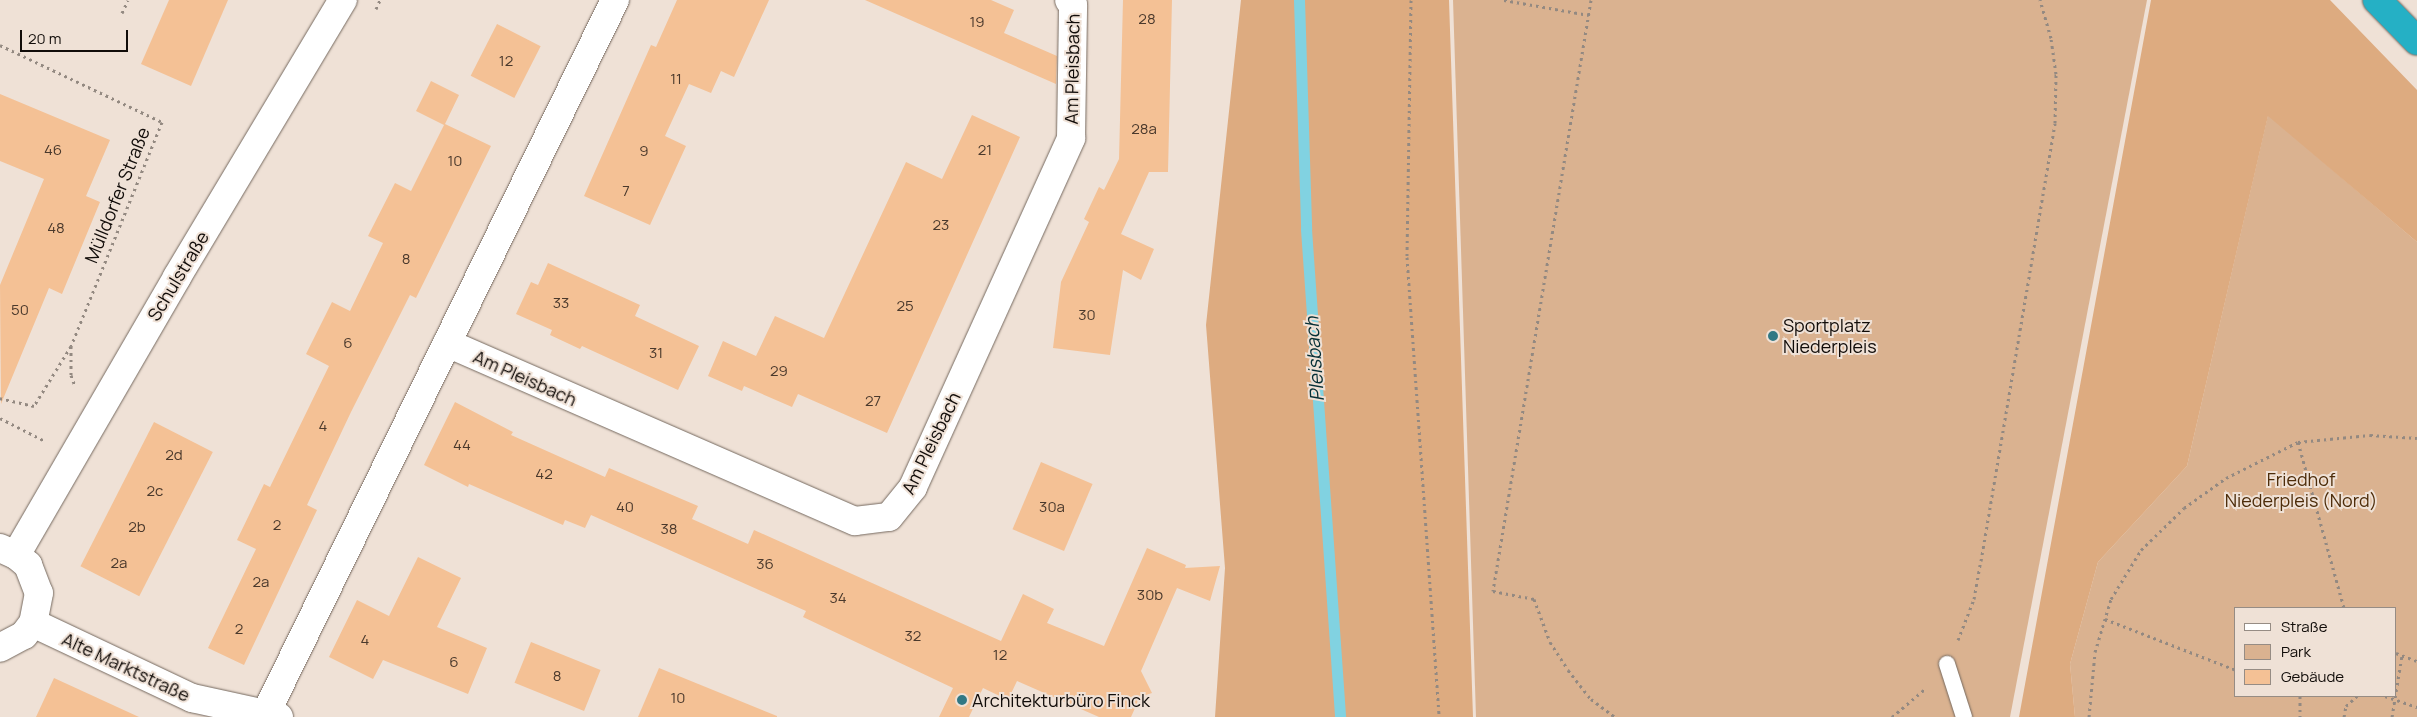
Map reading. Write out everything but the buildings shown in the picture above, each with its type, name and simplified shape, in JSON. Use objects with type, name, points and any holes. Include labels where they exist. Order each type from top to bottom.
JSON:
[{"type":"highway","points":[[2377,0],[2417,41]]},
{"type":"street","name":"Schulstraße","points":[[8,552],[75,456],[177,277],[343,0]]},
{"type":"street","points":[[272,716],[447,344],[615,0]]},
{"type":"street","name":"Am Pleisbach","points":[[447,344],[855,521],[889,517],[914,487],[1071,138],[1073,4],[1069,0]]},
{"type":"street","points":[[0,648],[24,635],[33,623],[40,593],[32,572],[8,552]]},
{"type":"street","name":"Alte Marktstraße","points":[[33,623],[192,698],[272,716]]},
{"type":"lane","points":[[1947,664],[1964,717]]},
{"type":"path","points":[[122,13],[128,0]]},
{"type":"path","points":[[1411,0],[1407,257],[1439,717]]},
{"type":"path","points":[[1504,0],[1589,15]]},
{"type":"path","points":[[1591,0],[1493,591],[1534,599],[1550,642],[1568,670],[1591,699],[1615,717]]},
{"type":"path","points":[[1892,717],[1913,700],[1947,664],[1974,599],[1982,561],[2055,123],[2056,82],[2052,38],[2040,0]]},
{"type":"path","name":"Mülldorfer Straße","points":[[0,45],[162,122],[71,346],[34,406],[0,398]]},
{"type":"path","points":[[0,418],[75,456]]},
{"type":"path","points":[[2089,717],[2095,652],[2111,599],[2141,550],[2184,508],[2226,478],[2298,442],[2370,435],[2417,438]]},
{"type":"path","points":[[2298,442],[2344,607]]},
{"type":"path","points":[[2105,619],[2234,669]]},
{"type":"path","points":[[2397,653],[2417,660]]},
{"type":"path","points":[[2397,686],[2402,655]]},
{"type":"path","points":[[2300,697],[2300,717]]},
{"type":"path","points":[[2344,717],[2346,706],[2356,697]]},
{"type":"path","points":[[2390,697],[2417,707]]},
{"type":"path","points":[[2392,717],[2395,698]]},
{"type":"green space","name":"Sportplatz Niederpleis","points":[[1453,0],[2147,0],[2010,717],[1476,717]]},
{"type":"green space","name":"Friedhof Niederpleis (Nord)","points":[[2268,115],[2417,242],[2417,717],[2075,717],[2070,664],[2098,562],[2187,466]]},
{"type":"shaded area","points":[[1241,0],[1449,0],[1473,717],[1215,717],[1225,568],[1206,325]]},
{"type":"shaded area","points":[[2151,0],[2330,0],[2417,90],[2417,242],[2268,116],[2187,466],[2098,562],[2070,664],[2075,717],[2019,717]]},
{"type":"waterway","name":"Pleisbach","points":[[1299,0],[1306,229],[1340,717]]},
{"type":"place","name":"Sportplatz Niederpleis","points":[[1773,336]]},
{"type":"place","name":"Architekturbüro Finck","points":[[962,700]]}]
